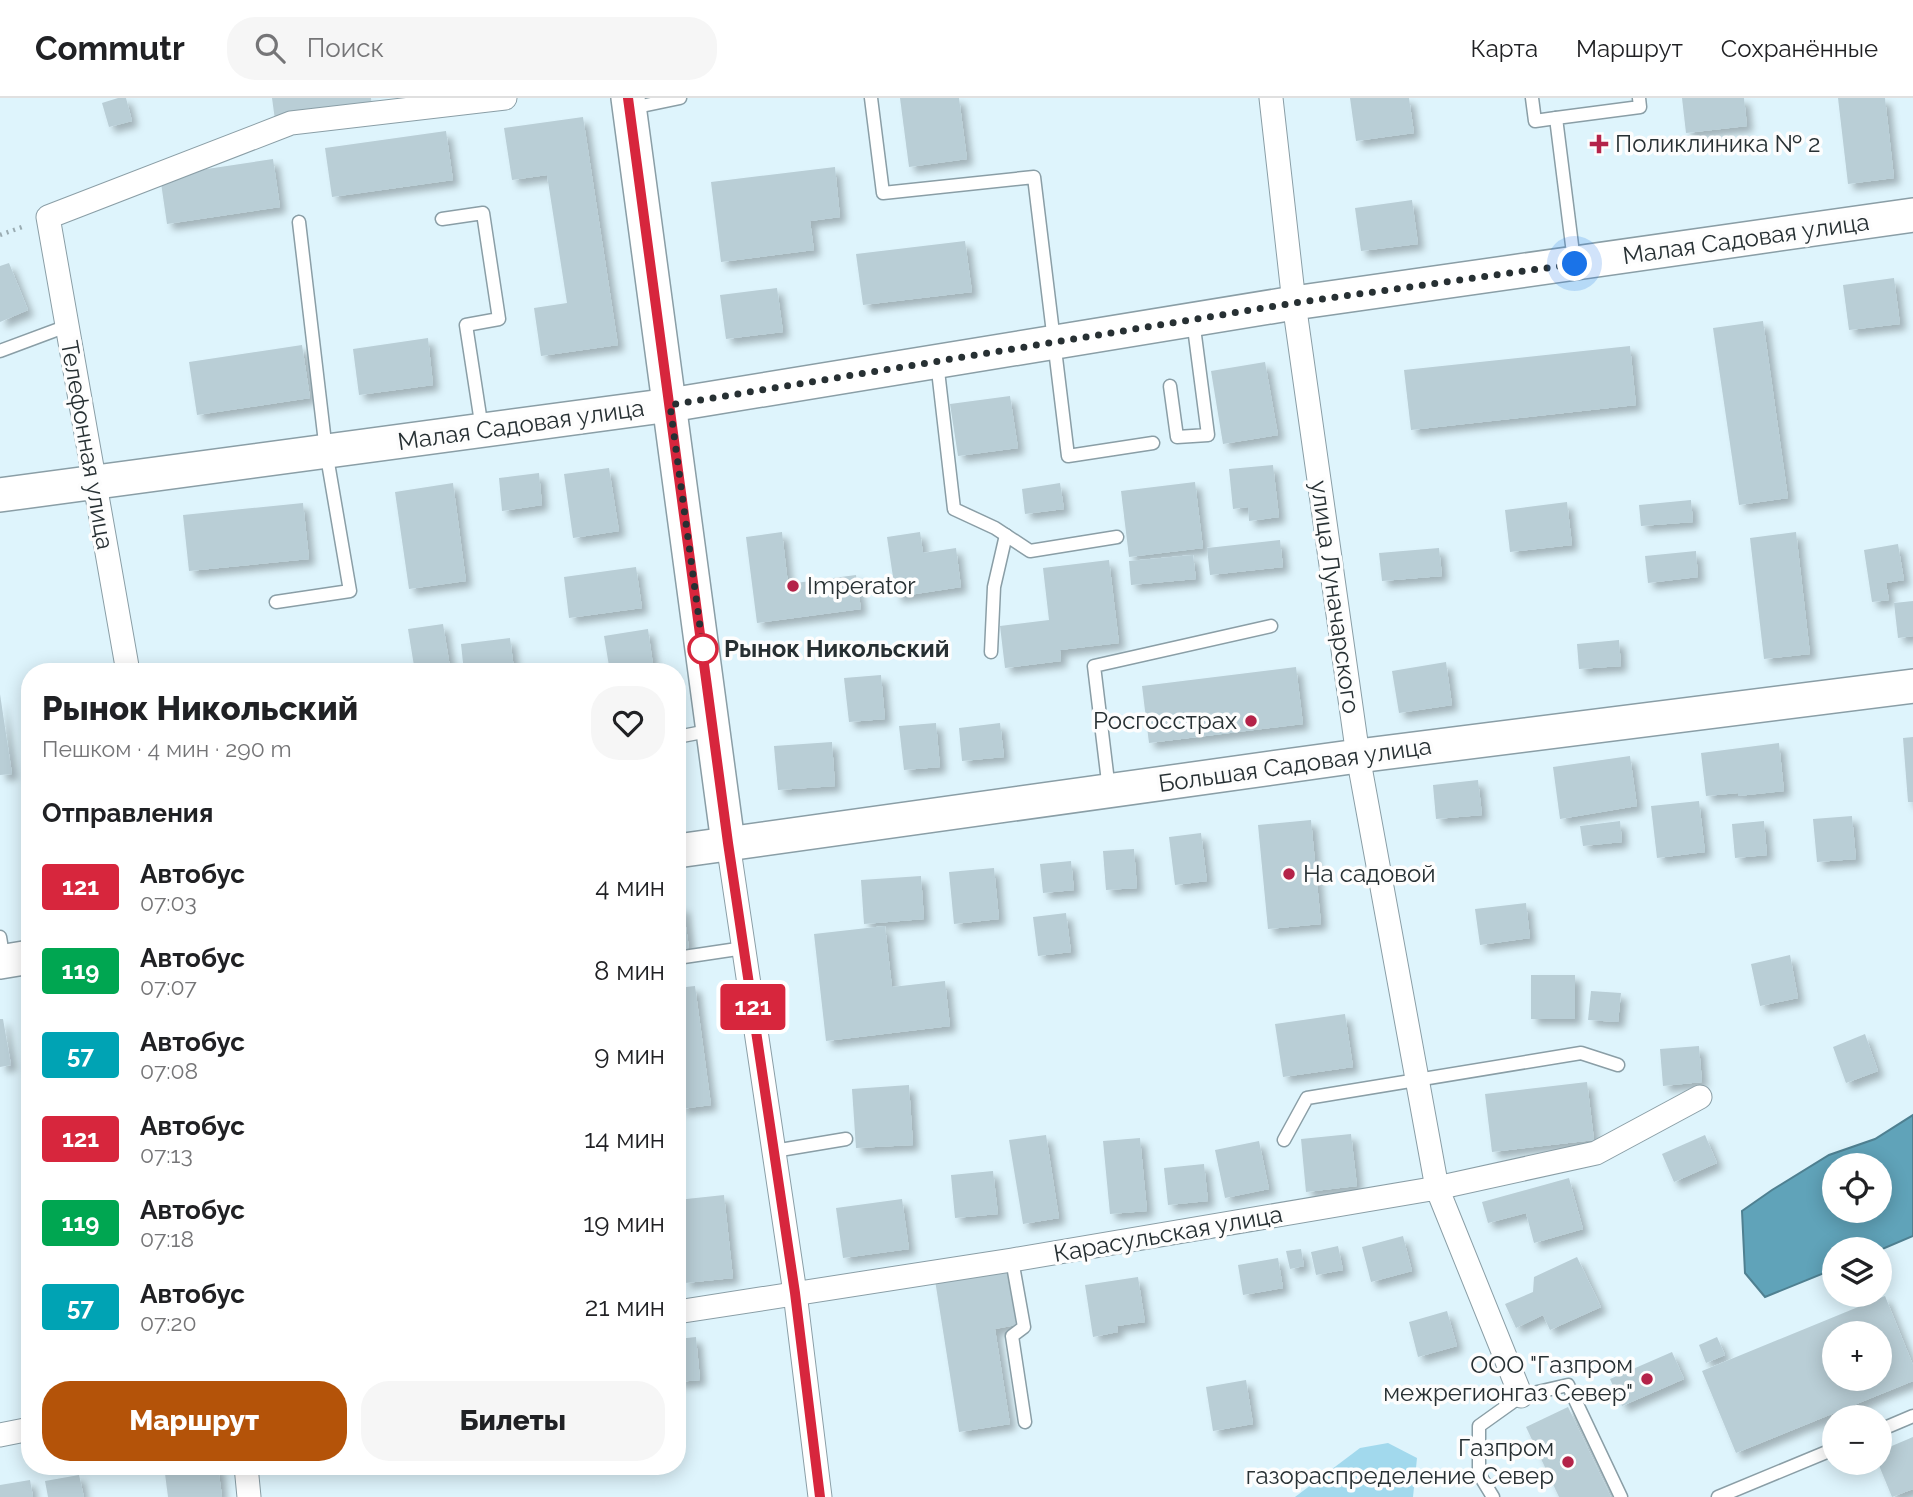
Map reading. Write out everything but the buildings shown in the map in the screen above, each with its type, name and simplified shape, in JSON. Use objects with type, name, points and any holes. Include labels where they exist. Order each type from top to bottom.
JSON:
[{"type":"street","name":"Телефонная улица","points":[[126,663],[48,217],[291,123],[505,98]]},
{"type":"street","name":"улица Луначарского","points":[[1271,98],[1294,303],[1358,756],[1437,1188]]},
{"type":"street","points":[[628,103],[728,843],[795,1293],[820,1497]]},
{"type":"street","name":"Малая Садовая улица","points":[[0,495],[670,405],[1294,303],[1913,215]]},
{"type":"street","name":"Большая Садовая улица","points":[[686,850],[1358,756],[1913,686]]},
{"type":"street","points":[[1521,1396],[1437,1188],[1596,1153],[1700,1097]]},
{"type":"street","name":"Карасульская улица","points":[[686,1311],[1012,1260],[1437,1188]]},
{"type":"street","points":[[0,1435],[21,1431]]},
{"type":"street","points":[[247,1475],[249,1497]]},
{"type":"lane","points":[[628,103],[680,98]]},
{"type":"lane","points":[[871,98],[883,193],[1034,177],[1068,456],[1153,443]]},
{"type":"lane","points":[[1532,98],[1535,121],[1640,107],[1639,98]]},
{"type":"lane","points":[[1556,118],[1575,264]]},
{"type":"lane","points":[[442,219],[483,213],[499,319],[466,324],[482,429]]},
{"type":"lane","points":[[276,602],[350,591],[326,451],[299,222]]},
{"type":"lane","points":[[1170,386],[1177,437],[1208,435],[1193,320]]},
{"type":"lane","points":[[0,351],[67,326]]},
{"type":"lane","points":[[937,361],[954,509],[995,528],[1030,551],[1117,537]]},
{"type":"lane","points":[[991,652],[994,587],[1006,536]]},
{"type":"lane","points":[[1109,790],[1094,666],[1271,626]]},
{"type":"lane","points":[[686,735],[713,730]]},
{"type":"lane","points":[[686,957],[744,948]]},
{"type":"lane","points":[[1284,1140],[1307,1098],[1581,1053],[1618,1065]]},
{"type":"lane","points":[[774,1151],[846,1139]]},
{"type":"lane","points":[[1012,1260],[1024,1327],[1012,1336],[1025,1422]]},
{"type":"lane","points":[[1493,1497],[1479,1474],[1479,1426],[1521,1396],[1568,1385],[1621,1497]]},
{"type":"lane","points":[[1892,1425],[1913,1416]]},
{"type":"lane","points":[[1718,1497],[1822,1454]]},
{"type":"shaded area","points":[[1913,1115],[1913,1236],[1892,1245],[1892,1237],[1822,1237],[1822,1274],[1765,1297],[1745,1273],[1742,1211],[1822,1159],[1822,1223],[1892,1223],[1892,1153],[1835,1153],[1875,1139]]},
{"type":"shaded area","points":[[1388,1443],[1417,1458],[1413,1497],[1295,1497],[1360,1448]]},
{"type":"bus line","name":"121","points":[[628,98],[728,843],[795,1293],[820,1497]]},
{"type":"place","name":"Поликлиника № 2","points":[[1599,144]]},
{"type":"place","name":"Imperator","points":[[793,586]]},
{"type":"place","name":"Рынок Никольский","points":[[703,649]]},
{"type":"place","name":"Росгосстрах","points":[[1251,721]]},
{"type":"place","name":"На садовой","points":[[1289,874]]},
{"type":"place","name":"ООО \"Газпром межрегионгаз Север\"","points":[[1647,1379]]},
{"type":"place","name":"Газпром газораспределение Север","points":[[1568,1462]]},
{"type":"route","points":[[703,649],[670,405],[1294,303],[1575,264]]}]
